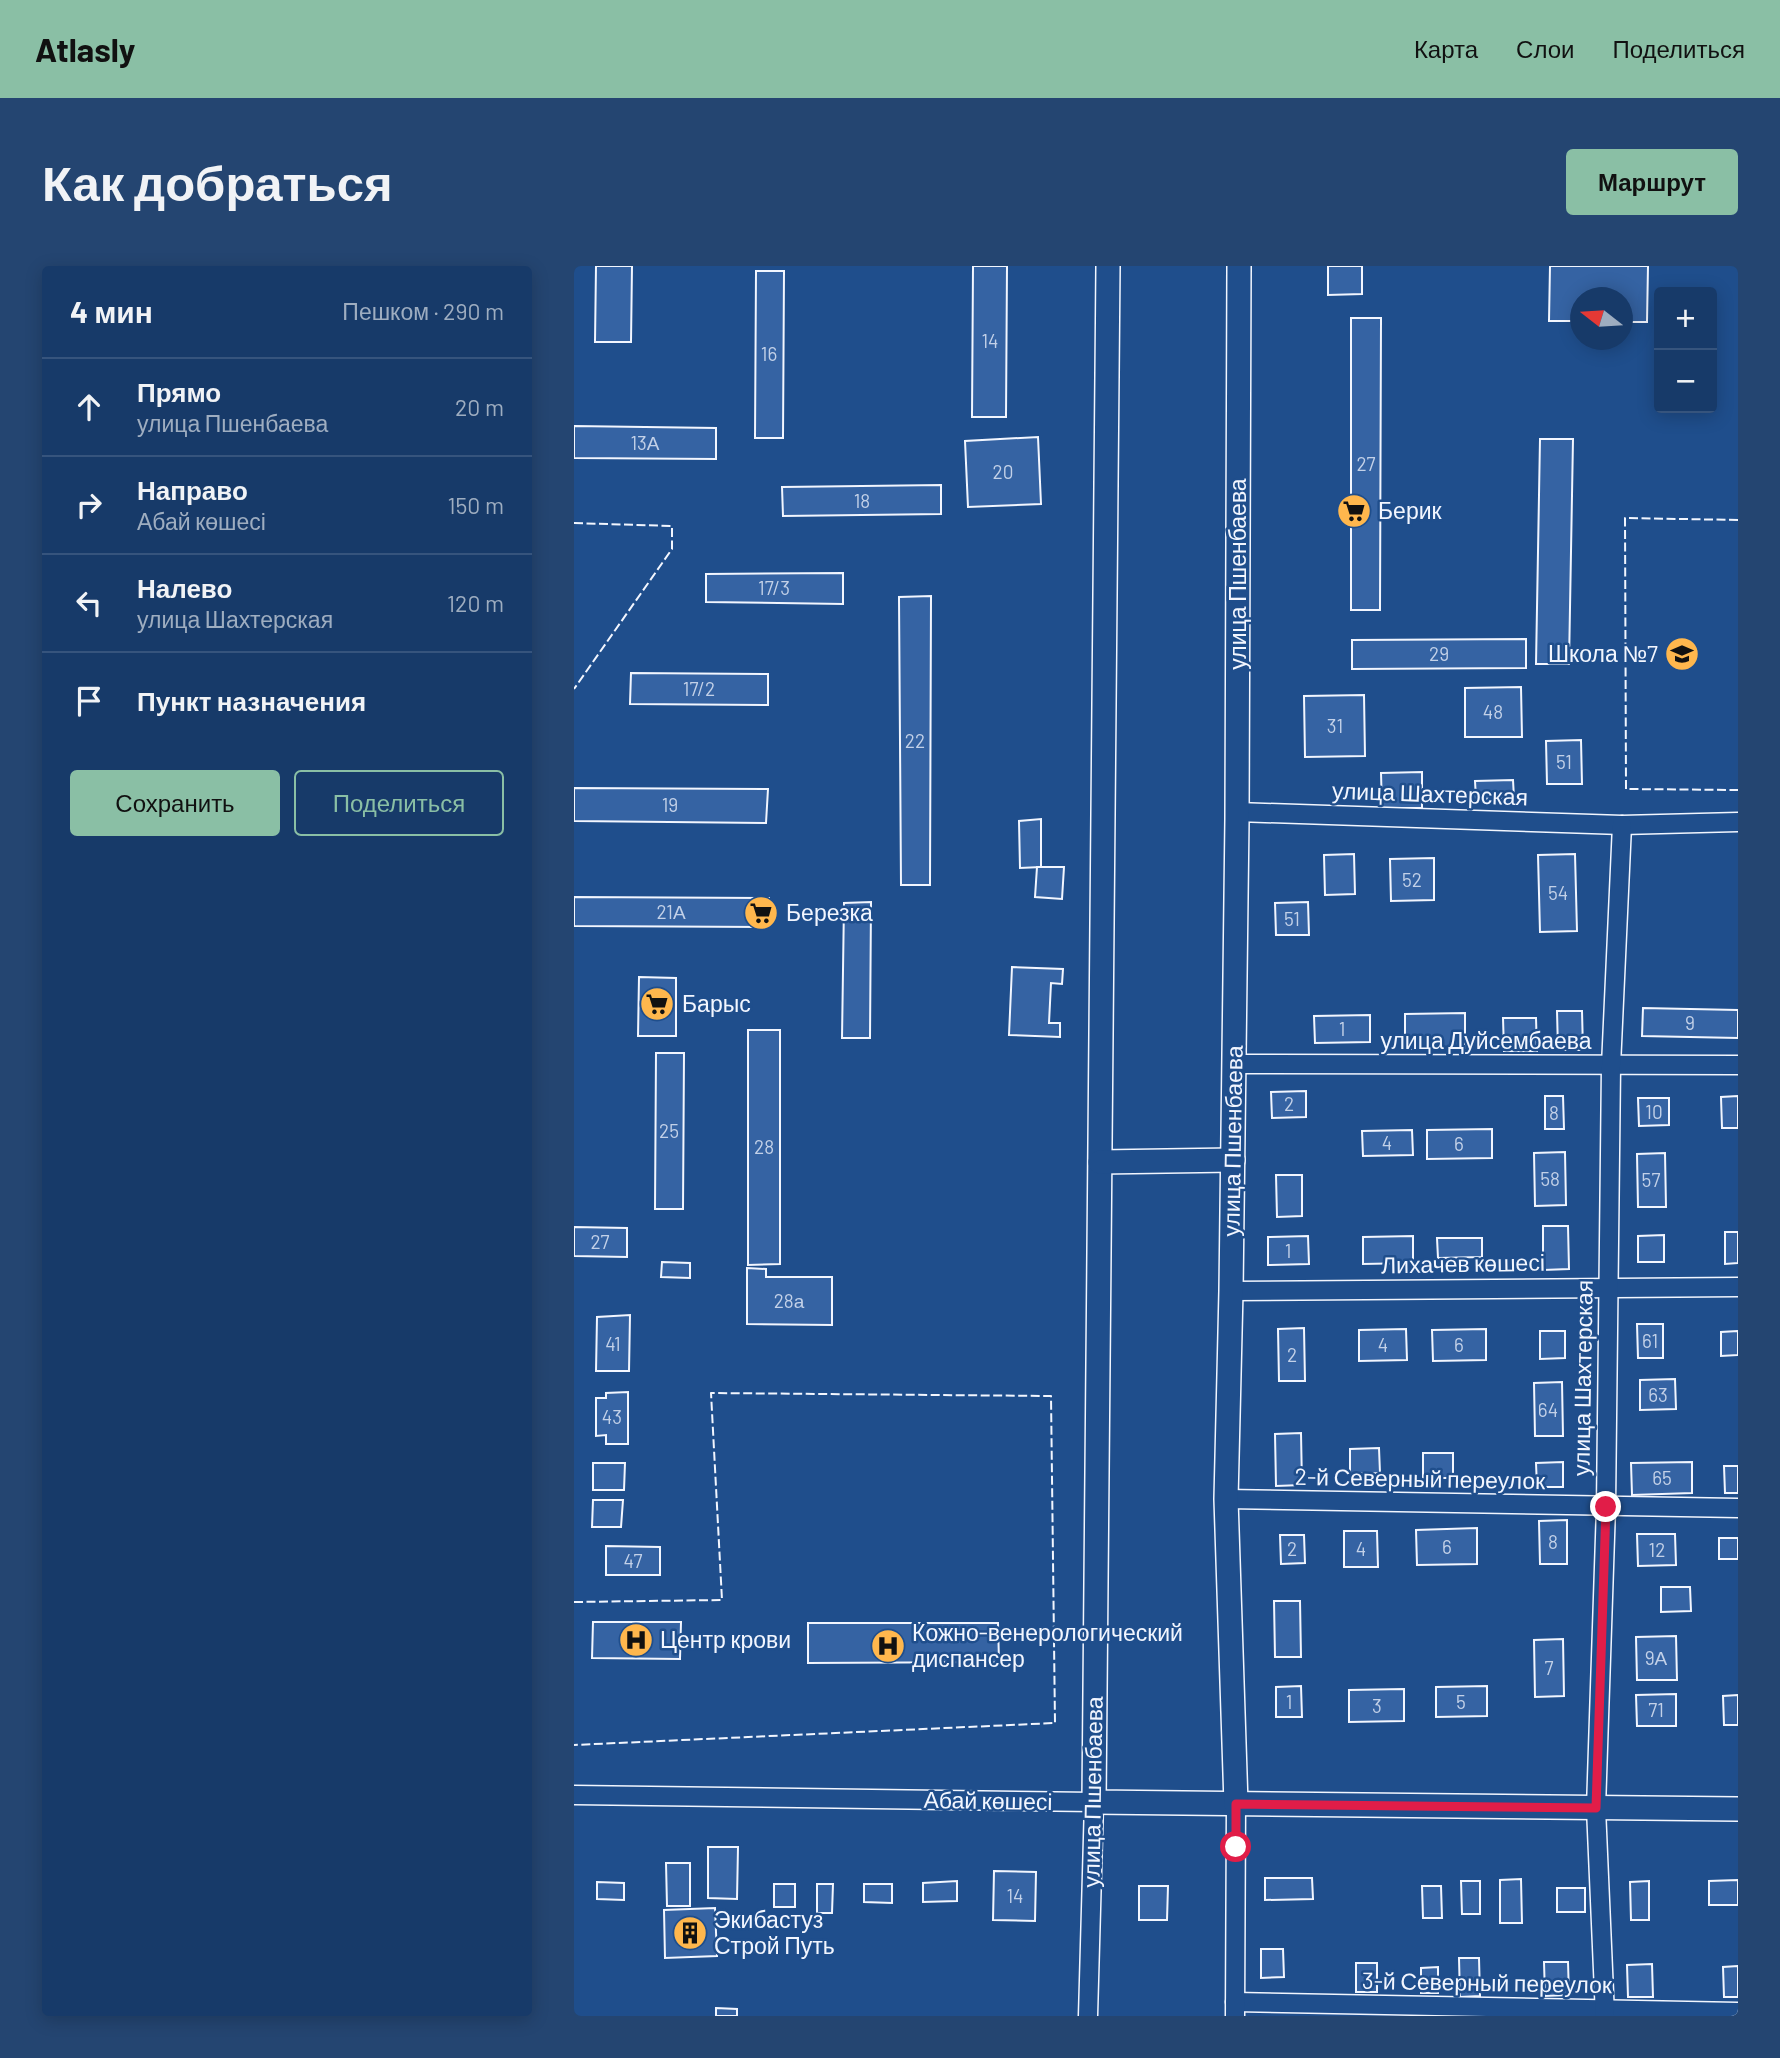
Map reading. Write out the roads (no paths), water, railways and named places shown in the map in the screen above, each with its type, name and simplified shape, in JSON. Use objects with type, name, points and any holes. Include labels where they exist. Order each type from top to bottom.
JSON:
[{"type":"main road","name":"улица Пшенбаева","points":[[1094,1802],[1108,266]]},
{"type":"main road","name":"улица Пшенбаева","points":[[1236,1804],[1226,1500],[1237,812],[1239,266]]},
{"type":"main road","points":[[1100,1162],[1233,1160]]},
{"type":"main road","name":"Абай көшесі","points":[[1094,1802],[1738,1809]]},
{"type":"street","name":"улица Шахтерская","points":[[1237,812],[1622,825],[1738,822]]},
{"type":"street","name":"улица Шахтерская","points":[[1605,2014],[1596,1808],[1606,1507],[1611,1066],[1622,825]]},
{"type":"street","name":"улица Дуйсембаева","points":[[1234,1064],[1738,1065]]},
{"type":"street","name":"Лихачев көшесі","points":[[1231,1291],[1738,1287]]},
{"type":"street","name":"2-й Северный переулок","points":[[1226,1500],[1738,1508]]},
{"type":"street","name":"Абай көшесі","points":[[574,1795],[1094,1802]]},
{"type":"street","name":"улица Пшенбаева","points":[[1088,2016],[1094,1802]]},
{"type":"street","name":"улица Пшенбаева","points":[[1235,2009],[1236,1804]]},
{"type":"street","name":"3-й Северный переулок","points":[[1235,2009],[1605,2014],[1738,2012]]},
{"type":"place","name":"Берик","points":[[1354,511]]},
{"type":"place","name":"Школа №7","points":[[1682,654]]},
{"type":"place","name":"Березка","points":[[761,913]]},
{"type":"place","name":"Барыс","points":[[657,1004]]},
{"type":"place","name":"Центр крови","points":[[636,1640]]},
{"type":"place","name":"Кожно-венерологический диспансер","points":[[888,1646]]},
{"type":"place","name":"Экибастуз Строй Путь","points":[[690,1933]]}]
